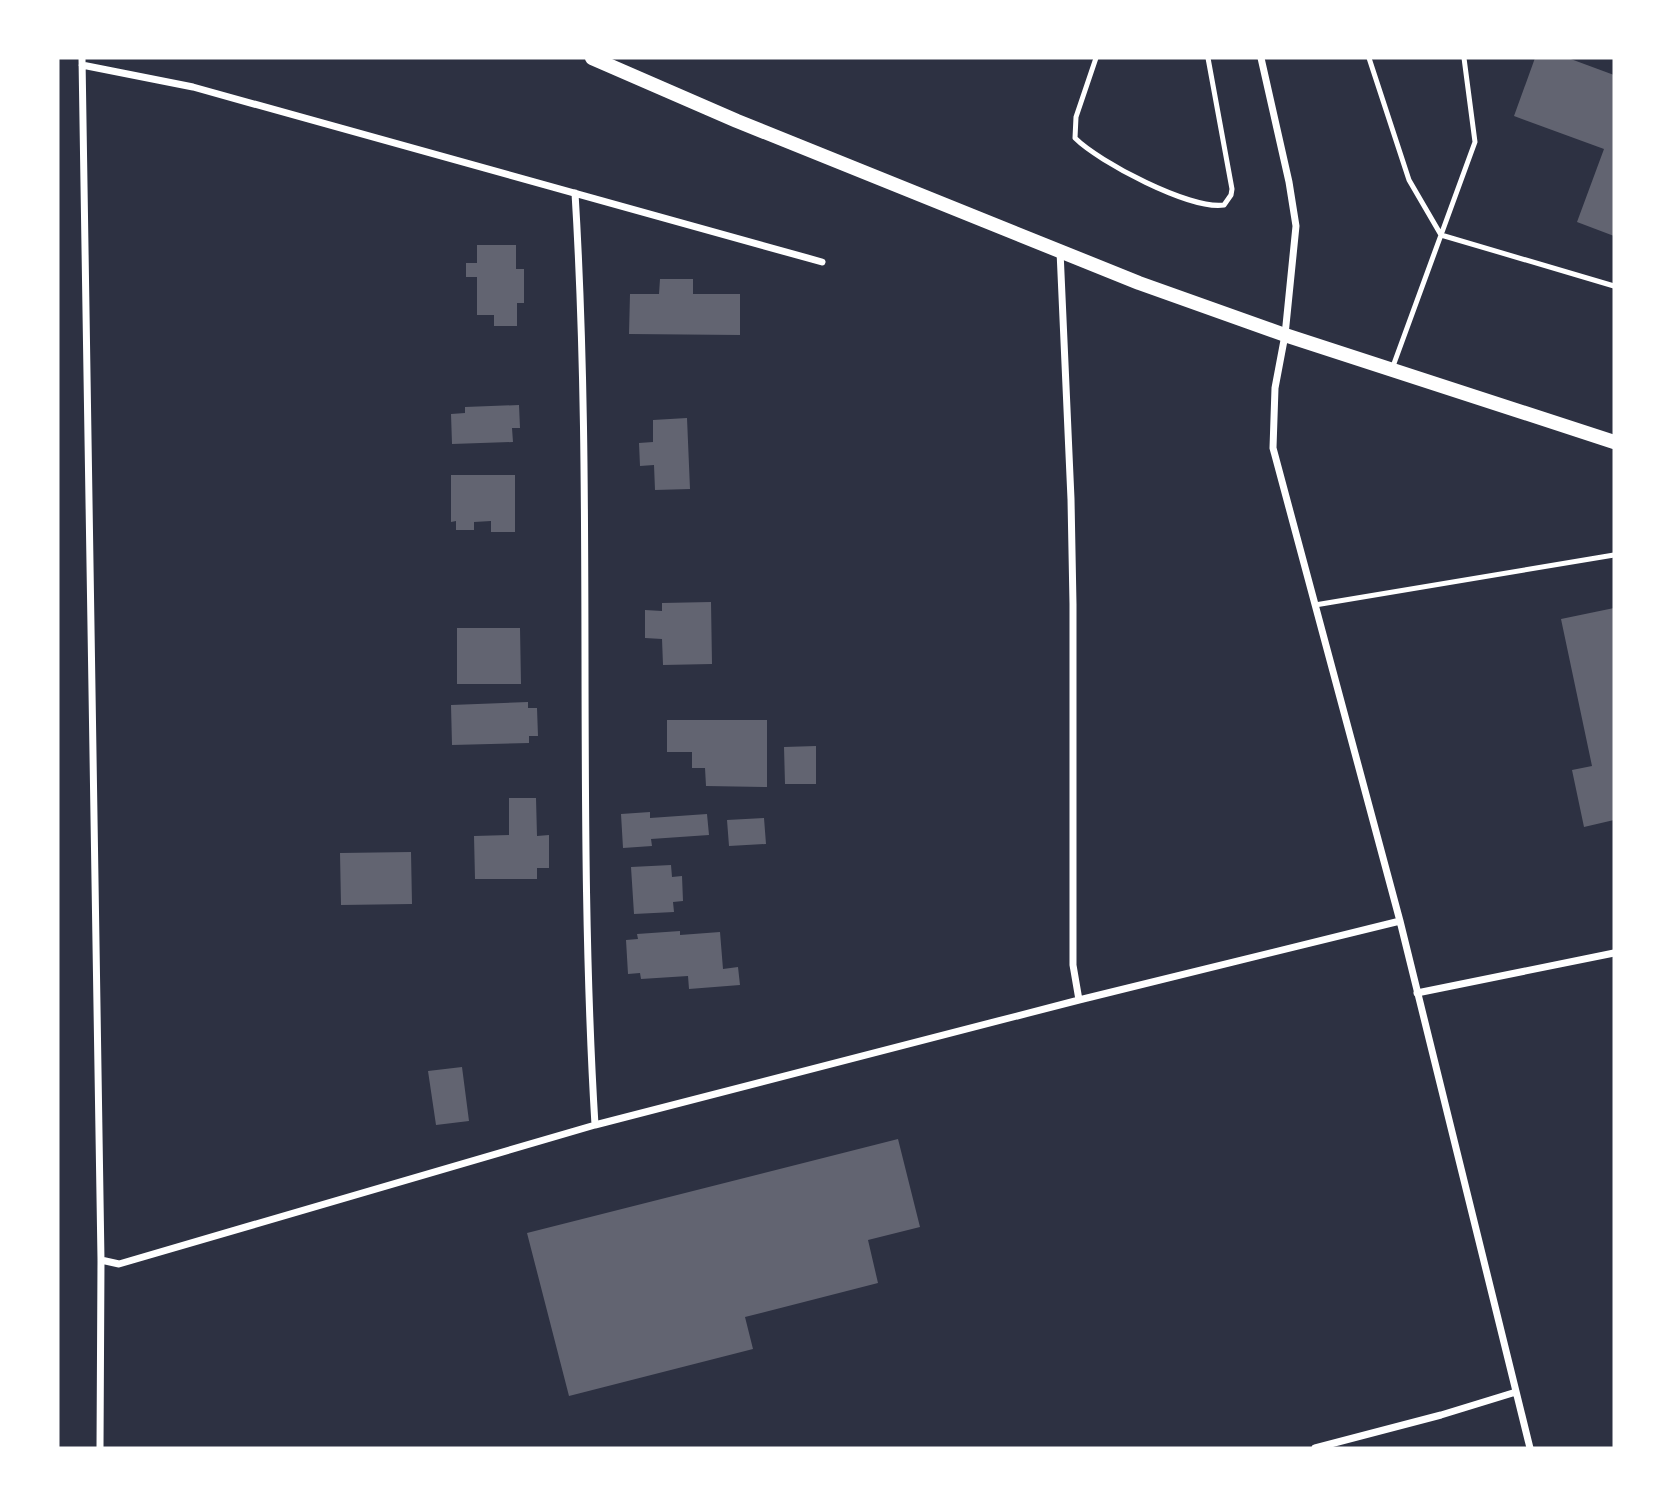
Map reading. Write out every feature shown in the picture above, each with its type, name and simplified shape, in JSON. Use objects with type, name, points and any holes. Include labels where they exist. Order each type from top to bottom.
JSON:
[{"type":"main road","points":[[592,58],[737,121],[1139,283],[1285,335],[1614,442]]},
{"type":"street","points":[[1261,58],[1289,182],[1296,226],[1285,335],[1275,388],[1273,448],[1400,921],[1530,1448]]},
{"type":"street","points":[[100,1448],[101,1260],[82,61],[193,87],[822,262]]},
{"type":"street","points":[[575,193],[581,298],[585,758],[591,1059],[596,1125]]},
{"type":"street","points":[[1060,251],[1072,512],[1073,965],[1079,1000]]},
{"type":"street","points":[[101,1260],[119,1264],[596,1125],[1079,1000],[1400,921]]},
{"type":"street","points":[[1418,993],[1614,953]]},
{"type":"street","points":[[1315,1448],[1516,1392]]},
{"type":"lane","points":[[1096,58],[1076,117],[1074,138],[1131,176],[1183,198],[1216,206],[1224,205],[1232,189],[1208,58]]},
{"type":"lane","points":[[1369,58],[1409,180],[1441,235],[1614,286]]},
{"type":"lane","points":[[1392,369],[1475,142],[1464,58]]},
{"type":"lane","points":[[1315,605],[1614,555]]},
{"type":"building","points":[[1535,58],[1568,58],[1614,75],[1614,236],[1577,222],[1604,149],[1514,116]]},
{"type":"building","points":[[477,245],[516,245],[516,269],[524,269],[524,303],[517,303],[517,326],[494,326],[494,315],[477,315],[477,277],[466,277],[466,263],[477,263]]},
{"type":"building","points":[[660,279],[693,279],[693,294],[740,294],[740,335],[629,334],[630,294],[659,294]]},
{"type":"building","points":[[519,405],[520,428],[512,428],[513,442],[452,444],[451,414],[465,413],[465,407]]},
{"type":"building","points":[[687,418],[690,489],[655,490],[654,465],[640,466],[639,443],[653,442],[653,420]]},
{"type":"building","points":[[451,475],[515,475],[515,532],[491,532],[491,521],[474,522],[474,530],[456,530],[456,521],[451,522]]},
{"type":"building","points":[[711,602],[712,664],[663,665],[662,639],[645,638],[645,610],[662,611],[662,603]]},
{"type":"building","points":[[1614,608],[1614,820],[1584,827],[1572,770],[1592,766],[1561,619]]},
{"type":"building","points":[[457,628],[520,628],[521,684],[457,684]]},
{"type":"building","points":[[528,702],[528,708],[537,708],[538,736],[529,736],[529,743],[452,745],[451,705]]},
{"type":"building","points":[[667,720],[767,720],[767,787],[706,786],[705,768],[692,768],[692,752],[667,752]]},
{"type":"building","points":[[816,746],[816,784],[785,784],[784,747]]},
{"type":"building","points":[[509,798],[536,798],[537,836],[549,835],[549,868],[537,868],[537,879],[475,879],[474,836],[509,835]]},
{"type":"building","points":[[650,812],[650,818],[707,814],[709,835],[651,839],[652,846],[623,848],[621,814]]},
{"type":"building","points":[[764,818],[766,844],[729,846],[727,820]]},
{"type":"building","points":[[411,852],[412,904],[341,905],[340,853]]},
{"type":"building","points":[[671,865],[672,877],[682,876],[683,901],[673,902],[674,912],[634,914],[631,867]]},
{"type":"building","points":[[680,931],[680,935],[720,932],[723,969],[738,967],[740,985],[689,989],[688,976],[641,979],[640,973],[628,974],[626,940],[638,939],[637,934]]},
{"type":"building","points":[[462,1067],[469,1121],[436,1125],[428,1071]]},
{"type":"building","points":[[898,1139],[920,1227],[868,1240],[878,1283],[745,1317],[753,1349],[569,1396],[527,1233]]}]
